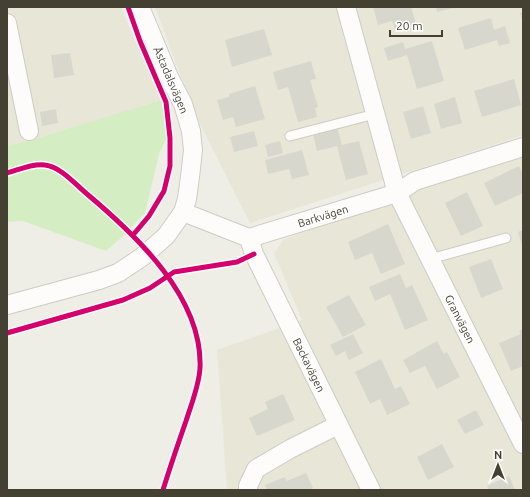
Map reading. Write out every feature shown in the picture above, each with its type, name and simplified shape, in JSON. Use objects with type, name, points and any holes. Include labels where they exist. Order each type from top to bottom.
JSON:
[{"type":"street","name":"Åstadalsvägen","points":[[7,305],[118,274],[142,257],[166,236],[183,212],[187,199],[193,150],[191,131],[183,104],[169,77],[140,7]]},
{"type":"street","name":"Granvägen","points":[[346,7],[397,193],[523,444]]},
{"type":"street","points":[[7,23],[28,131]]},
{"type":"street","points":[[397,193],[415,181],[523,147]]},
{"type":"street","name":"Barkvägen","points":[[249,238],[397,193]]},
{"type":"street","points":[[183,212],[249,238]]},
{"type":"street","name":"Backavägen","points":[[249,238],[254,254],[371,490]]},
{"type":"street","points":[[248,490],[248,486],[256,469],[290,449],[338,425]]},
{"type":"lane","points":[[290,136],[375,114]]},
{"type":"lane","points":[[430,259],[506,238]]},
{"type":"shaded area","points":[[7,7],[121,7],[161,100],[28,141],[7,146]]},
{"type":"shaded area","points":[[155,7],[523,7],[523,135],[250,223],[195,114]]},
{"type":"shaded area","points":[[523,157],[523,490],[227,490],[217,350],[302,320],[274,253],[283,240],[414,189]]},
{"type":"green space","points":[[161,100],[173,124],[159,154],[145,213],[106,251],[23,221],[7,222],[7,146],[28,141]]},
{"type":"building","points":[[373,7],[411,7],[416,24],[395,29],[392,21],[378,25]]},
{"type":"building","points":[[436,7],[453,7],[453,8],[437,12]]},
{"type":"building","points":[[523,12],[523,23],[520,13]]},
{"type":"building","points":[[491,18],[494,30],[505,26],[510,43],[499,46],[497,40],[465,50],[458,28]]},
{"type":"building","points":[[264,29],[272,55],[232,67],[225,40]]},
{"type":"building","points":[[432,41],[444,81],[417,89],[407,55],[388,61],[384,48],[403,42],[405,49]]},
{"type":"building","points":[[70,53],[74,75],[54,78],[51,55]]},
{"type":"building","points":[[311,61],[316,79],[310,80],[318,107],[315,108],[317,117],[298,122],[288,87],[278,90],[273,72]]},
{"type":"building","points":[[514,79],[521,105],[482,117],[474,91]]},
{"type":"building","points":[[255,86],[265,119],[236,127],[233,117],[223,120],[217,100],[229,97],[229,94]]},
{"type":"building","points":[[455,97],[462,123],[441,129],[434,104]]},
{"type":"building","points":[[423,106],[431,133],[411,139],[403,112]]},
{"type":"building","points":[[56,109],[58,123],[42,126],[40,112]]},
{"type":"building","points":[[337,127],[342,145],[359,141],[368,174],[346,180],[337,146],[317,151],[313,134]]},
{"type":"building","points":[[254,131],[258,146],[234,152],[230,137]]},
{"type":"building","points":[[280,141],[283,153],[268,157],[265,145]]},
{"type":"building","points":[[302,150],[309,175],[292,179],[289,169],[268,174],[265,160]]},
{"type":"building","points":[[519,166],[523,174],[523,193],[495,206],[484,183]]},
{"type":"building","points":[[467,192],[483,226],[461,236],[445,203]]},
{"type":"building","points":[[388,224],[405,264],[381,274],[372,253],[355,260],[348,242]]},
{"type":"building","points":[[523,230],[523,249],[518,232]]},
{"type":"building","points":[[491,259],[503,289],[481,298],[469,267]]},
{"type":"building","points":[[400,274],[406,288],[412,285],[428,320],[405,330],[390,294],[375,301],[369,287]]},
{"type":"building","points":[[349,295],[366,325],[343,337],[326,307]]},
{"type":"building","points":[[523,329],[523,366],[511,371],[499,343],[521,334],[519,331]]},
{"type":"building","points":[[353,334],[363,353],[349,360],[345,351],[336,356],[330,345]]},
{"type":"building","points":[[437,341],[444,354],[447,352],[460,377],[437,389],[425,366],[410,373],[403,360]]},
{"type":"building","points":[[381,359],[395,389],[401,386],[410,404],[387,415],[380,399],[370,404],[355,372]]},
{"type":"building","points":[[283,394],[295,420],[257,436],[249,418],[268,409],[265,402]]},
{"type":"building","points":[[476,410],[484,425],[465,434],[457,420]]},
{"type":"building","points":[[442,444],[454,467],[428,480],[417,457]]},
{"type":"building","points":[[306,473],[313,488],[309,490],[267,490],[265,485],[285,477],[287,481]]},
{"type":"building","points":[[509,476],[515,490],[489,490],[487,486]]},
{"type":"cycle path","points":[[128,7],[140,41],[166,102],[170,138],[170,166],[164,191],[149,216],[133,235]]},
{"type":"cycle path","points":[[7,173],[31,166],[45,165],[51,166],[68,176],[146,249],[179,293],[191,317],[198,342],[200,368],[198,382],[163,490]]},
{"type":"cycle path","points":[[7,333],[123,300],[150,288],[174,272],[237,262],[254,254]]}]
